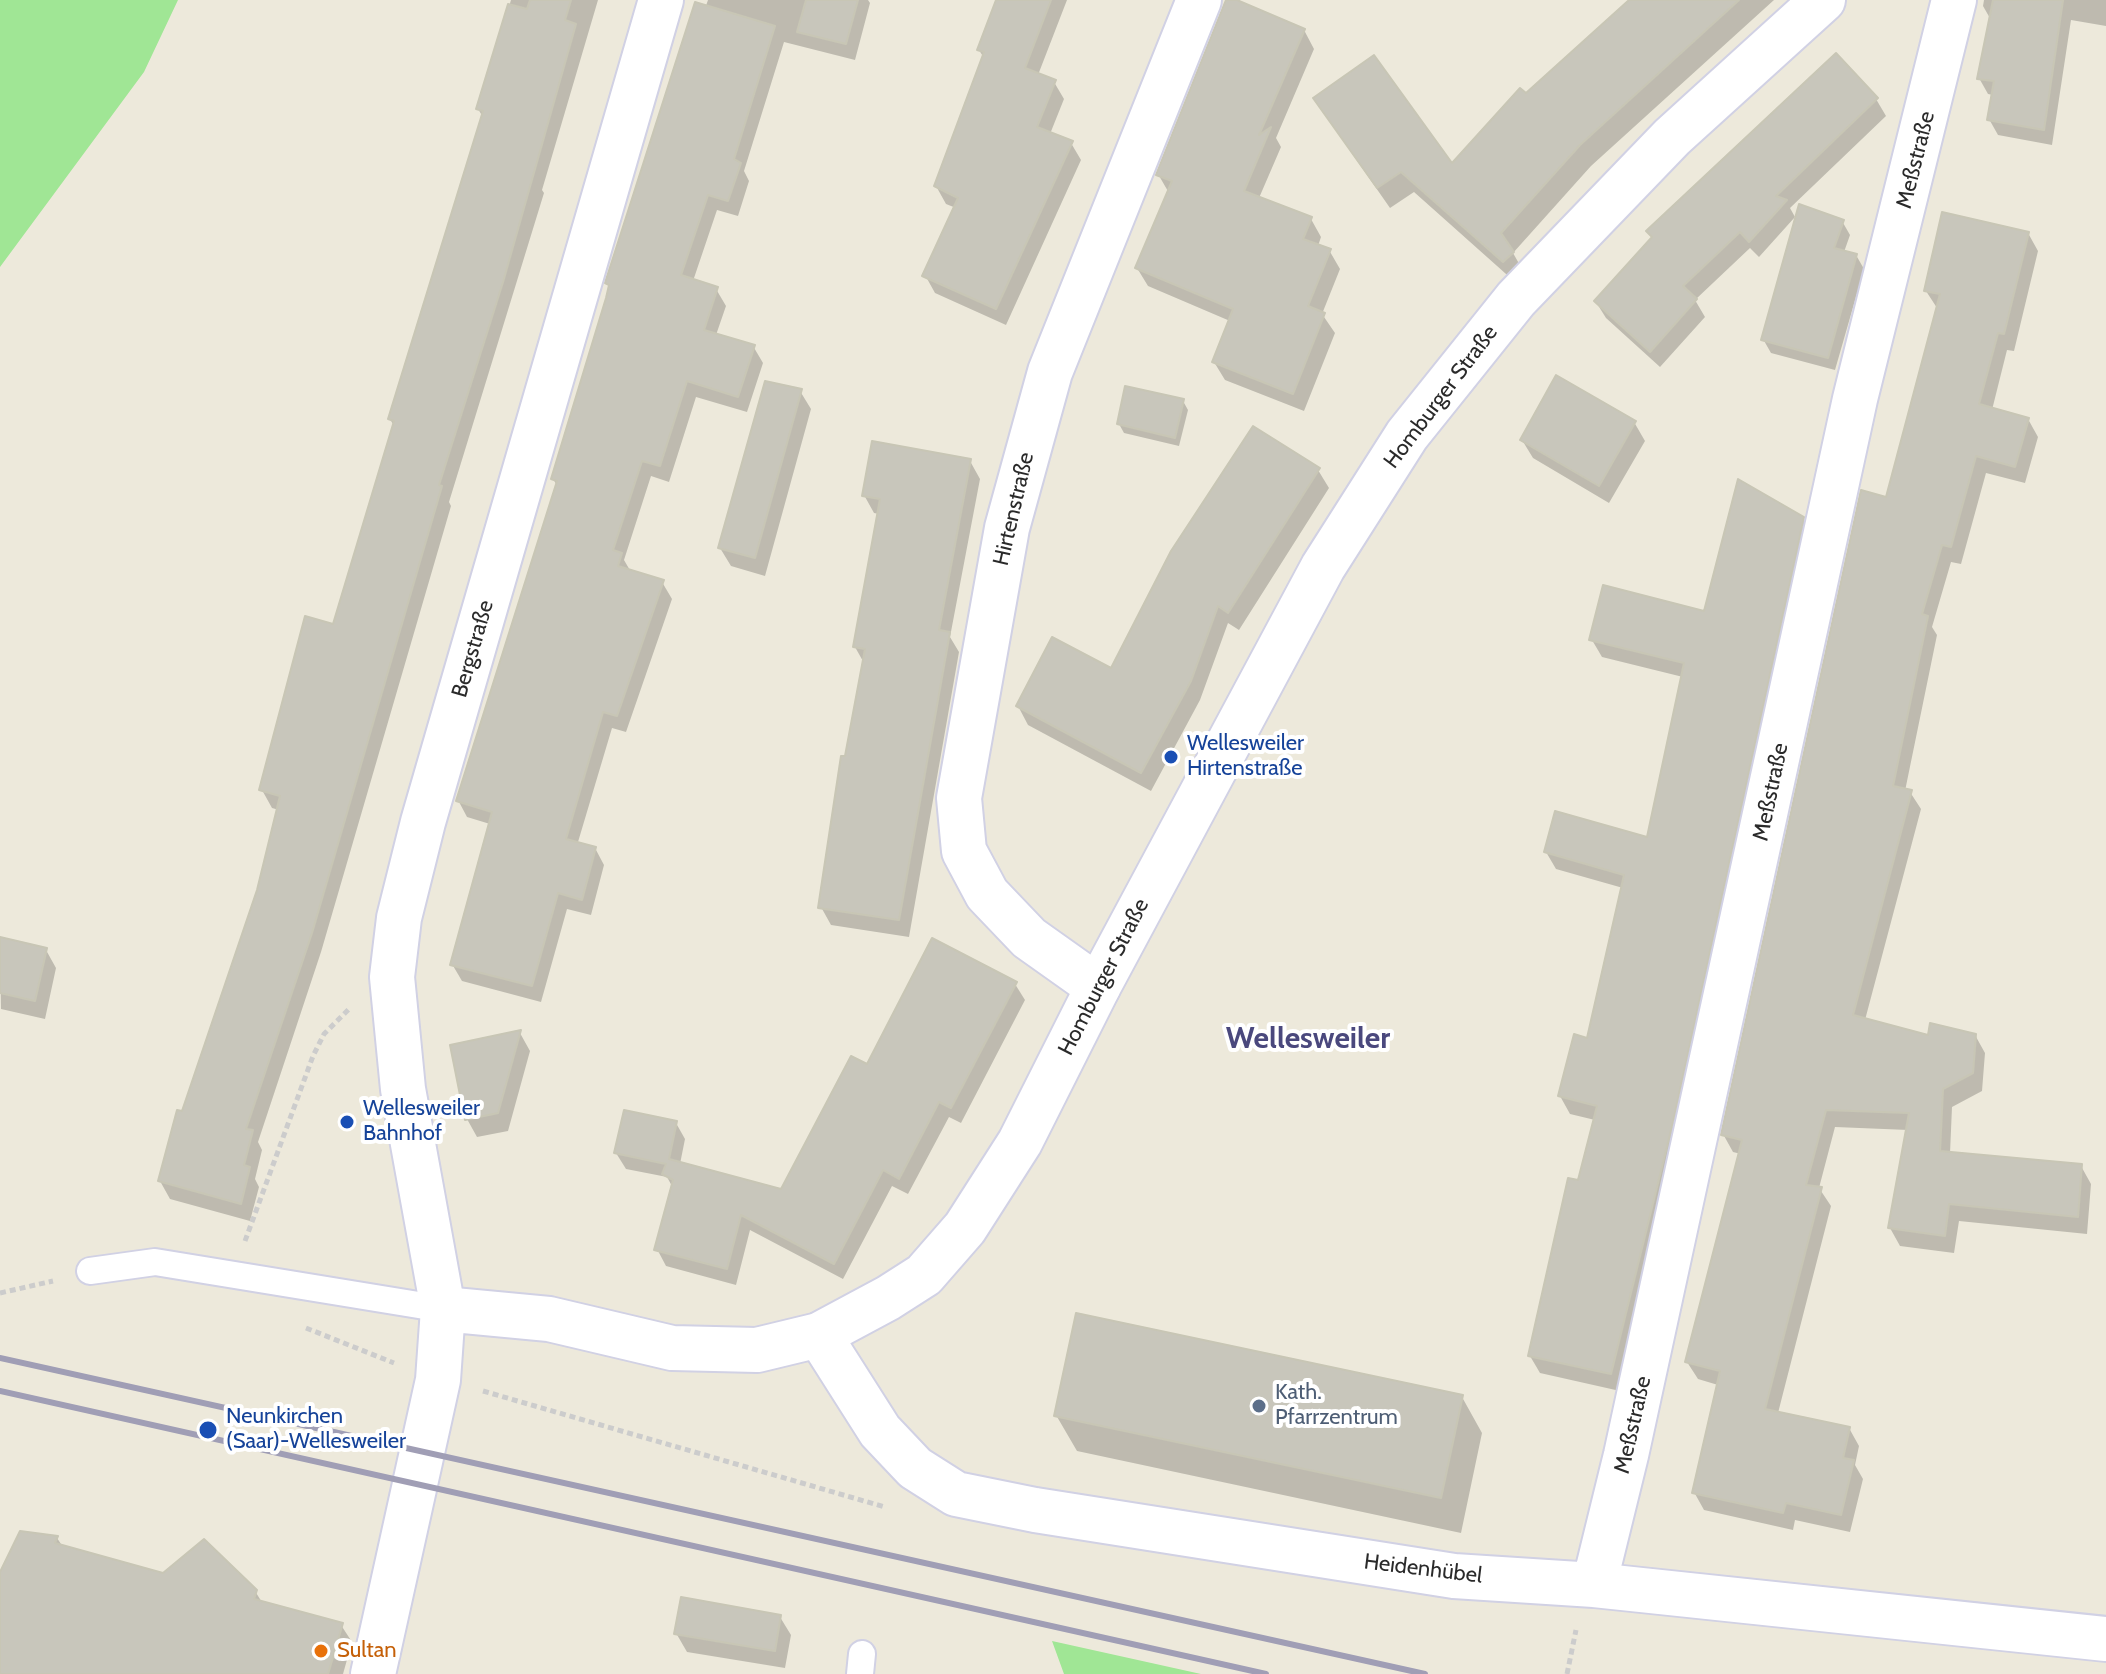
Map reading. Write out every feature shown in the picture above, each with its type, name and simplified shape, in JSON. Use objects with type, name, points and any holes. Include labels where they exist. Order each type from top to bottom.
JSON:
[{"type":"street","name":"Bergstraße","points":[[443,1309],[403,1089],[392,977],[399,918],[423,822],[661,0]]},
{"type":"street","name":"Hirtenstraße","points":[[1098,987],[1029,938],[987,894],[964,851],[959,798],[1007,528],[1050,372],[1199,0]]},
{"type":"street","name":"Homburger Straße","points":[[443,1309],[549,1319],[672,1348],[757,1350],[819,1335],[924,1275],[965,1228],[1020,1142],[1098,987],[1323,567],[1407,435],[1516,299],[1672,137],[1823,0]]},
{"type":"street","name":"Meßstraße","points":[[1586,1602],[1626,1455],[1855,399],[1954,0]]},
{"type":"street","points":[[373,1674],[438,1380],[443,1309]]},
{"type":"street","name":"Heidenhübel","points":[[819,1335],[880,1431],[915,1468],[956,1494],[1035,1510],[1454,1576],[1586,1602],[2106,1639]]},
{"type":"lane","points":[[90,1271],[155,1262],[443,1309]]},
{"type":"path","points":[[232,1276],[324,1034],[342,1014],[392,977]]},
{"type":"path","points":[[0,1293],[7,1294],[90,1271]]},
{"type":"path","points":[[297,1325],[438,1380],[890,1509]]},
{"type":"path","points":[[1567,1674],[1586,1602]]},
{"type":"green space","points":[[0,0],[178,0],[144,72],[0,267]]},
{"type":"green space","points":[[1052,1641],[1201,1674],[1064,1674]]},
{"type":"building","points":[[530,0],[571,0],[565,20],[576,24],[503,282],[439,485],[442,486],[312,933],[246,1129],[253,1130],[244,1165],[250,1167],[241,1204],[158,1181],[177,1110],[182,1111],[257,890],[280,796],[259,790],[305,616],[333,624],[394,421],[388,419],[483,111],[476,109],[508,4],[527,9]]},
{"type":"building","points":[[806,0],[858,0],[846,44],[797,32]]},
{"type":"building","points":[[996,0],[1051,0],[1025,68],[1056,80],[1037,127],[1073,141],[996,309],[922,276],[958,198],[934,186],[984,52],[977,50]]},
{"type":"building","points":[[1226,0],[1237,0],[1305,29],[1259,135],[1271,127],[1244,191],[1312,217],[1303,239],[1331,249],[1308,306],[1325,313],[1293,394],[1212,362],[1233,309],[1135,268],[1172,181],[1156,175]]},
{"type":"building","points":[[1629,0],[1739,0],[1580,145],[1501,233],[1514,252],[1503,262],[1401,172],[1377,188],[1313,98],[1374,55],[1452,163],[1520,88],[1526,93]]},
{"type":"building","points":[[1993,0],[2063,0],[2044,130],[1987,120],[1994,81],[1977,79]]},
{"type":"building","points":[[695,2],[775,26],[734,159],[741,163],[728,201],[708,195],[681,275],[718,287],[704,330],[755,345],[738,397],[687,381],[660,466],[642,461],[613,550],[622,553],[618,566],[664,580],[617,716],[603,712],[566,839],[596,847],[582,900],[558,893],[532,986],[450,965],[492,812],[456,801],[557,481],[551,479],[606,298],[609,285],[605,283]]},
{"type":"building","points":[[1836,53],[1878,98],[1776,196],[1787,200],[1749,242],[1740,232],[1683,286],[1697,299],[1650,352],[1594,301],[1652,237],[1646,231]]},
{"type":"building","points":[[1799,204],[1844,220],[1834,248],[1857,254],[1828,358],[1761,340]]},
{"type":"building","points":[[1942,212],[2029,232],[2004,334],[1998,333],[1979,404],[2029,418],[2015,467],[1976,456],[1951,547],[1942,545],[1922,614],[1928,616],[1893,786],[1912,790],[1853,1015],[1928,1035],[1930,1023],[1976,1034],[1973,1073],[1943,1089],[1940,1151],[2082,1164],[2078,1217],[1949,1204],[1945,1236],[1888,1228],[1909,1113],[1826,1110],[1806,1185],[1822,1187],[1765,1409],[1850,1427],[1843,1458],[1854,1460],[1841,1515],[1786,1503],[1783,1513],[1692,1493],[1720,1371],[1685,1362],[1742,1140],[1721,1135],[1861,490],[1886,497],[1940,294],[1924,291]]},
{"type":"building","points":[[1556,375],[1636,421],[1599,486],[1520,440]]},
{"type":"building","points":[[765,381],[802,389],[755,558],[718,548]]},
{"type":"building","points":[[1125,386],[1184,399],[1175,438],[1117,424]]},
{"type":"building","points":[[1253,426],[1320,468],[1228,613],[1218,606],[1191,681],[1141,773],[1016,706],[1052,637],[1111,668],[1171,551]]},
{"type":"building","points":[[872,441],[971,459],[939,630],[950,632],[899,920],[818,908],[841,756],[845,756],[865,649],[853,647],[880,499],[862,496]]},
{"type":"building","points":[[1738,479],[1804,517],[1673,1122],[1611,1374],[1528,1356],[1568,1178],[1578,1180],[1597,1106],[1558,1096],[1574,1034],[1587,1038],[1624,875],[1544,852],[1555,811],[1647,837],[1684,663],[1589,640],[1603,585],[1704,611]]},
{"type":"building","points":[[0,937],[47,948],[35,1001],[0,993]]},
{"type":"building","points":[[932,938],[1017,982],[951,1108],[939,1102],[899,1179],[883,1170],[834,1264],[741,1215],[727,1269],[654,1250],[673,1180],[662,1174],[666,1164],[614,1153],[624,1110],[677,1121],[669,1159],[781,1189],[851,1056],[867,1064]]},
{"type":"building","points":[[521,1030],[498,1113],[465,1120],[450,1045]]},
{"type":"building","name":"Kath. Pfarrzentrum","points":[[1076,1313],[1463,1395],[1441,1498],[1054,1416]]},
{"type":"building","points":[[20,1531],[58,1536],[55,1543],[163,1573],[204,1539],[257,1590],[254,1599],[343,1623],[328,1674],[0,1674],[0,1572]]},
{"type":"building","points":[[681,1597],[781,1615],[775,1651],[674,1634]]},
{"type":"railway","points":[[0,1358],[1425,1674]]},
{"type":"railway","points":[[0,1391],[1266,1674]]},
{"type":"place","name":"Wellesweiler Hirtenstraße","points":[[1171,757]]},
{"type":"place","name":"Wellesweiler Bahnhof","points":[[347,1122]]},
{"type":"place","name":"Kath. Pfarrzentrum","points":[[1259,1406]]},
{"type":"place","name":"Neunkirchen (Saar)-Wellesweiler","points":[[208,1430]]},
{"type":"place","name":"Sultan","points":[[321,1651]]},
{"type":"district","name":"Wellesweiler","points":[[1308,1039]]}]
